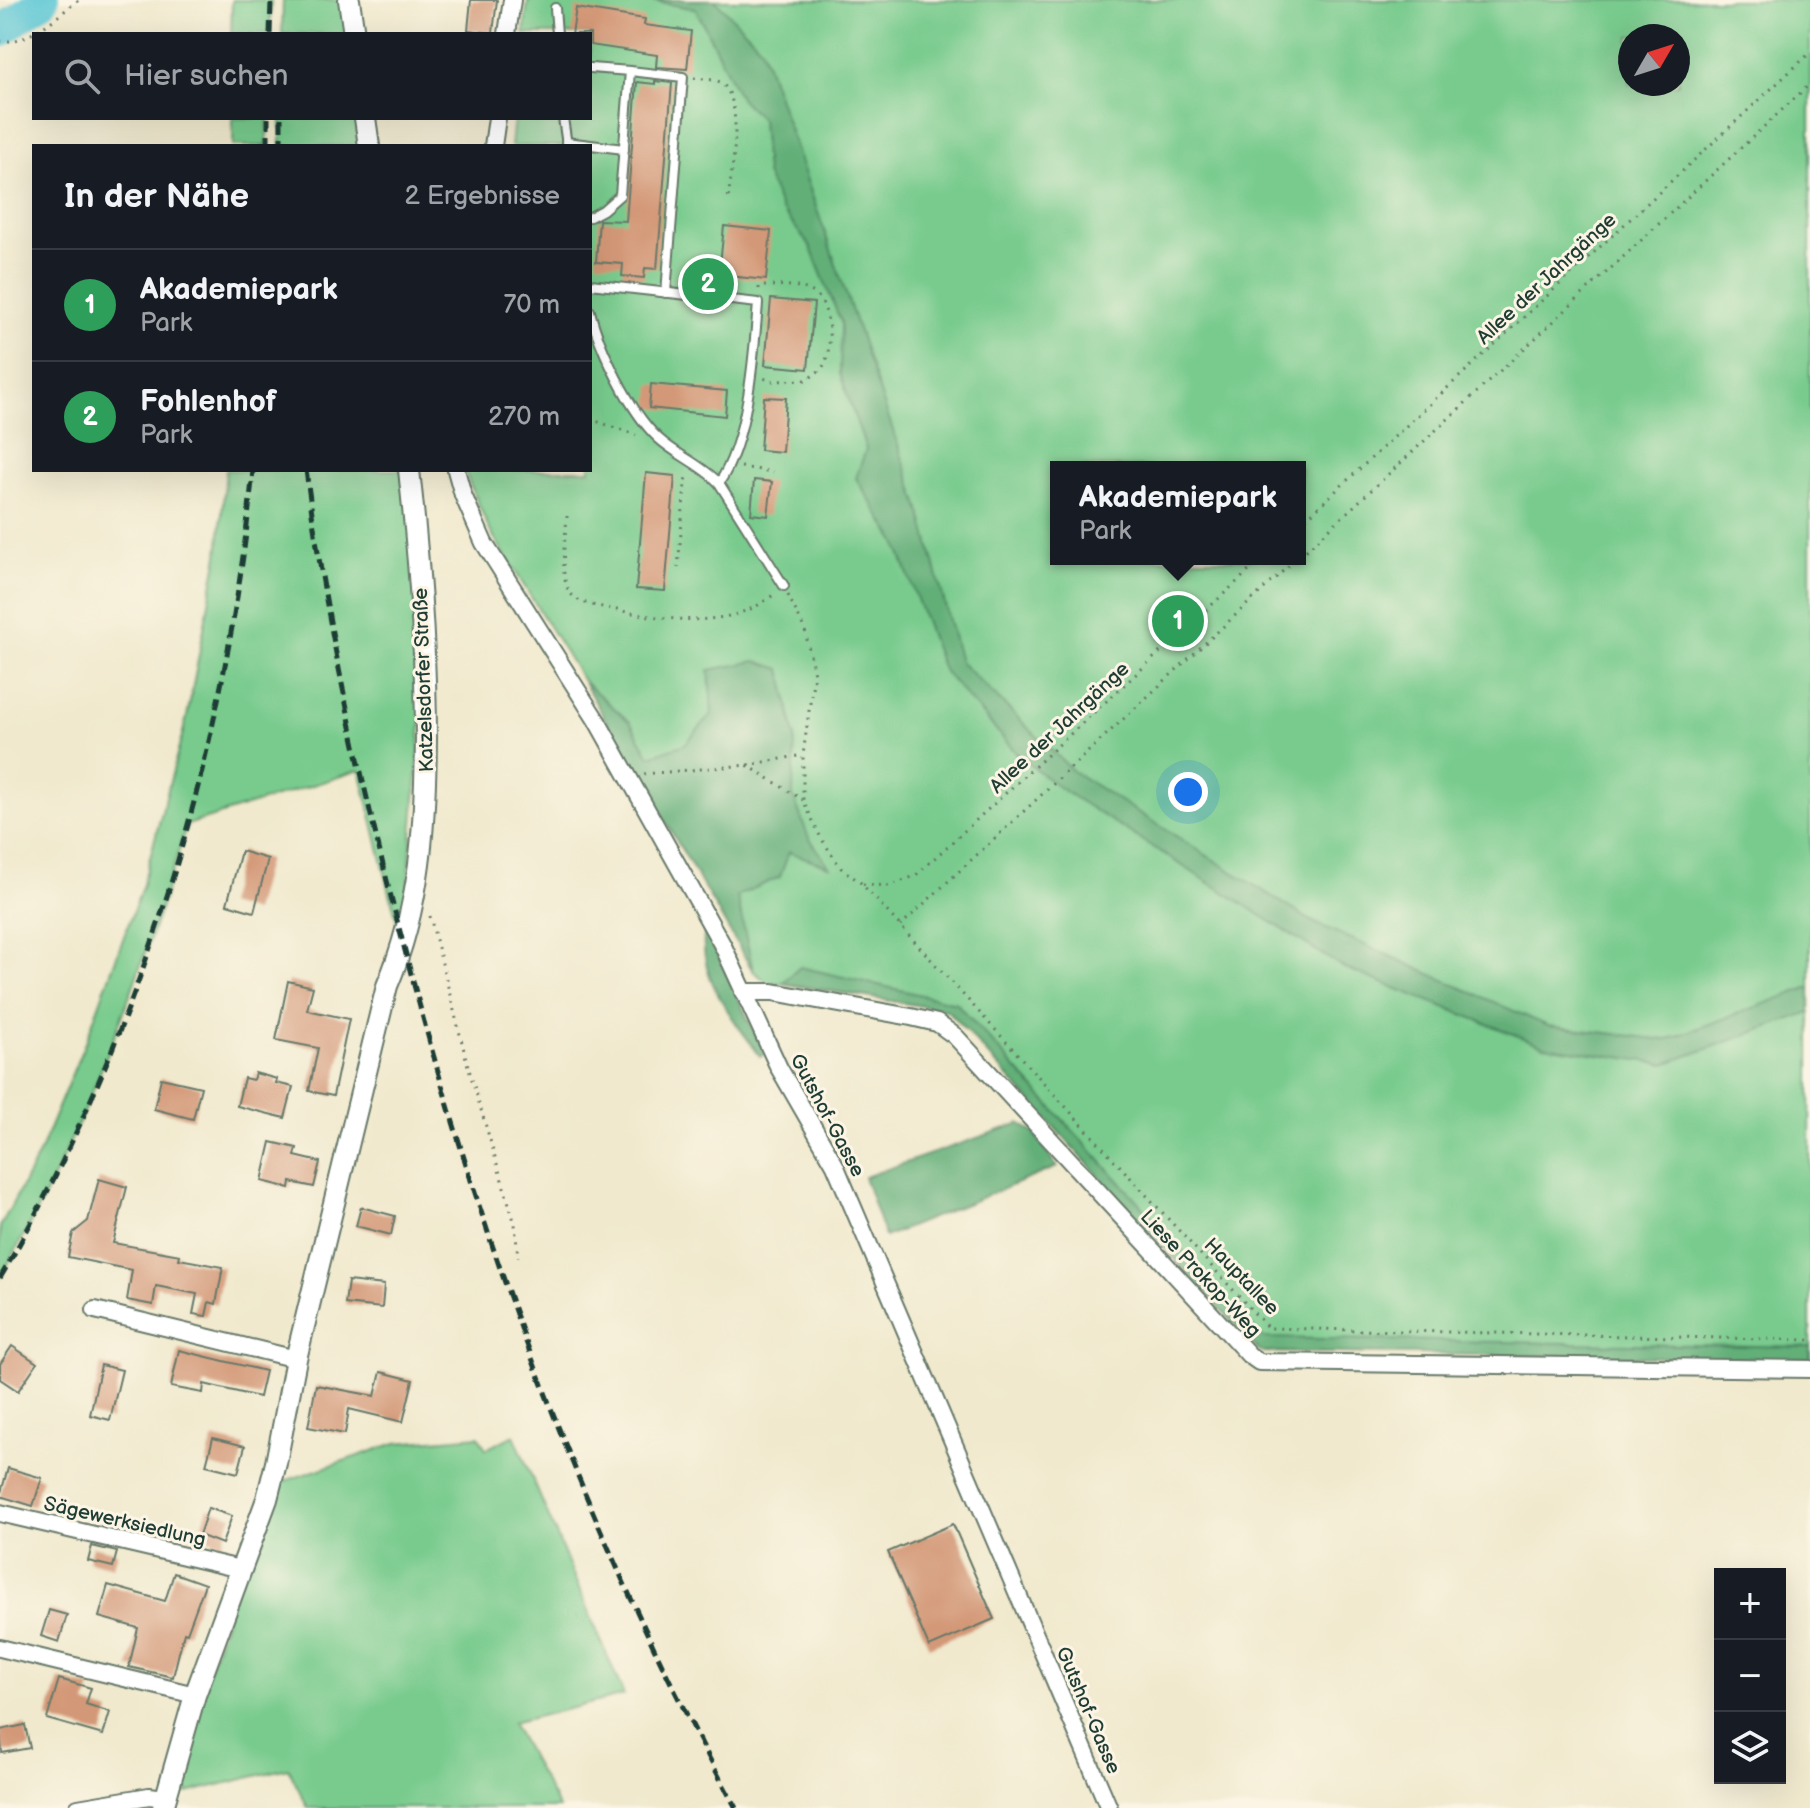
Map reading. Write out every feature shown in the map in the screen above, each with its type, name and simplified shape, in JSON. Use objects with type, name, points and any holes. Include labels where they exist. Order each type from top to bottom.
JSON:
[{"type":"street","points":[[349,0],[354,32]]},
{"type":"street","points":[[507,32],[512,0]]},
{"type":"street","points":[[365,120],[369,144]]},
{"type":"street","points":[[493,144],[497,120]]},
{"type":"street","name":"Katzelsdorfer Straße","points":[[165,1803],[195,1695],[267,1499],[296,1359],[387,986],[403,946],[417,890],[426,802],[426,665],[409,472]]},
{"type":"street","name":"Gutshof-Gasse","points":[[457,472],[484,543],[597,721],[723,946],[779,1068],[835,1165],[1109,1808]]},
{"type":"street","name":"Liese Prokop-Weg","points":[[743,992],[773,992],[911,1017],[937,1023],[946,1029],[1238,1344],[1259,1362],[1810,1369]]},
{"type":"street","points":[[95,1310],[296,1359]]},
{"type":"street","name":"Sägewerksiedlung","points":[[0,1513],[240,1569]]},
{"type":"street","points":[[0,1648],[195,1695]]},
{"type":"street","points":[[78,1808],[149,1796],[165,1803]]},
{"type":"lane","points":[[555,8],[557,32]]},
{"type":"lane","points":[[592,68],[683,77],[666,293]]},
{"type":"lane","points":[[592,216],[620,195],[630,71]]},
{"type":"lane","points":[[563,120],[567,144]]},
{"type":"lane","points":[[592,146],[624,149]]},
{"type":"lane","points":[[592,284],[758,303],[752,375],[731,466],[719,483]]},
{"type":"lane","points":[[592,319],[622,389],[658,438],[705,469],[719,483],[784,586]]},
{"type":"path","points":[[34,32],[79,0]]},
{"type":"path","points":[[0,41],[13,42],[32,34]]},
{"type":"path","name":"Allee der Jahrgänge","points":[[1306,518],[1810,53]]},
{"type":"path","points":[[683,77],[718,81],[731,94],[735,114],[728,200]]},
{"type":"path","points":[[1306,550],[1810,84]]},
{"type":"path","points":[[752,375],[773,381],[807,380],[824,366],[829,338],[827,312],[818,295],[801,287],[759,286],[758,303]]},
{"type":"path","points":[[592,420],[645,438],[658,438]]},
{"type":"path","points":[[678,568],[687,457]]},
{"type":"path","points":[[731,466],[773,472]]},
{"type":"path","points":[[567,516],[563,565],[566,583],[572,596],[587,604],[682,620],[728,616],[756,609],[784,586],[805,630],[814,674],[803,755],[803,800]]},
{"type":"path","name":"Allee der Jahrgänge","points":[[861,883],[889,886],[915,876],[1255,565]]},
{"type":"path","points":[[900,926],[1289,565]]},
{"type":"path","points":[[637,774],[747,765],[803,755]]},
{"type":"path","points":[[747,765],[803,800]]},
{"type":"path","name":"Hauptallee","points":[[803,800],[821,838],[841,868],[861,883],[1268,1328],[1810,1340]]},
{"type":"path","points":[[429,909],[468,1066],[515,1224],[518,1257]]},
{"type":"green space","points":[[232,0],[271,0],[270,32],[231,32]]},
{"type":"green space","points":[[283,0],[349,0],[354,32],[282,32]]},
{"type":"green space","points":[[528,0],[1810,0],[1810,1359],[1260,1352],[947,1010],[766,981],[753,971],[583,681],[489,529],[465,472],[592,472],[592,144],[511,144],[514,120],[592,120],[592,32],[524,32]]},
{"type":"green space","points":[[648,0],[715,0],[761,47],[920,509],[960,662],[1074,772],[1313,922],[1548,1026],[1666,1040],[1810,987],[1810,1012],[1665,1064],[1544,1046],[1344,968],[1061,789],[1018,755],[943,670],[896,542],[856,478],[866,449],[840,374],[841,322],[810,246],[781,209],[766,174],[762,120],[740,98],[696,9]]},
{"type":"green space","points":[[233,120],[268,120],[267,144],[233,144]]},
{"type":"green space","points":[[281,120],[365,120],[369,144],[281,144]]},
{"type":"green space","points":[[226,472],[409,472],[426,665],[403,946],[360,770],[187,825],[149,942],[83,1114],[0,1278],[0,1227],[38,1156],[87,1038],[143,884],[187,717],[218,555]]},
{"type":"green space","points":[[756,661],[781,669],[795,736],[793,795],[808,836],[829,866],[789,852],[780,877],[737,896],[753,971],[583,681],[630,722],[650,756],[685,744],[712,714],[709,670]]},
{"type":"green space","points":[[705,929],[765,1054],[760,1056],[719,997],[706,964]]},
{"type":"green space","points":[[800,967],[956,1003],[1263,1338],[1810,1347],[1810,1359],[1260,1352],[947,1010],[782,983]]},
{"type":"green space","points":[[1020,1123],[1034,1133],[1057,1167],[885,1237],[864,1177]]},
{"type":"green space","points":[[514,1435],[624,1695],[512,1723],[559,1808],[308,1808],[288,1768],[166,1798],[270,1486],[396,1443],[479,1436],[486,1449]]},
{"type":"building","points":[[471,0],[497,0],[493,32],[468,30]]},
{"type":"building","points":[[576,8],[645,19],[644,25],[691,31],[687,69],[656,67],[657,55],[592,45],[592,32],[572,32]]},
{"type":"building","points":[[655,81],[672,83],[657,269],[645,268],[644,278],[622,276],[623,264],[596,262],[599,220],[626,221],[637,82],[655,84]]},
{"type":"building","points":[[724,226],[771,231],[766,280],[719,275]]},
{"type":"building","points":[[771,299],[814,303],[808,369],[765,365]]},
{"type":"building","points":[[651,384],[727,391],[725,416],[649,408]]},
{"type":"building","points":[[764,397],[786,398],[782,452],[760,450]]},
{"type":"building","points":[[646,473],[675,476],[665,591],[636,589]]},
{"type":"building","points":[[754,480],[772,482],[768,516],[751,514]]},
{"type":"building","points":[[241,851],[268,859],[254,912],[227,904]]},
{"type":"building","points":[[288,981],[313,987],[307,1010],[349,1019],[333,1096],[309,1091],[318,1048],[276,1040]]},
{"type":"building","points":[[255,1073],[293,1087],[285,1118],[237,1106],[244,1078],[253,1080]]},
{"type":"building","points":[[161,1078],[201,1087],[193,1119],[154,1109]]},
{"type":"building","points":[[271,1142],[297,1148],[295,1156],[320,1162],[314,1187],[291,1182],[290,1188],[262,1181]]},
{"type":"building","points":[[99,1179],[127,1187],[113,1243],[180,1255],[179,1259],[223,1267],[216,1304],[209,1302],[206,1316],[193,1314],[197,1294],[156,1286],[153,1305],[127,1300],[132,1270],[68,1257],[73,1233],[88,1221]]},
{"type":"building","points":[[361,1207],[395,1216],[391,1235],[356,1226]]},
{"type":"building","points":[[348,1281],[384,1285],[382,1308],[345,1304]]},
{"type":"building","points":[[12,1346],[37,1363],[18,1391],[0,1379],[0,1364]]},
{"type":"building","points":[[179,1350],[265,1371],[259,1397],[204,1384],[203,1393],[171,1387]]},
{"type":"building","points":[[101,1365],[122,1370],[110,1420],[90,1415]]},
{"type":"building","points":[[381,1372],[413,1380],[403,1422],[349,1409],[345,1434],[308,1427],[316,1385],[375,1396]]},
{"type":"building","points":[[213,1438],[245,1446],[238,1473],[206,1465]]},
{"type":"building","points":[[8,1468],[42,1478],[33,1506],[0,1496]]},
{"type":"building","points":[[208,1508],[232,1516],[222,1544],[199,1535]]},
{"type":"building","points":[[953,1524],[994,1619],[929,1647],[888,1552]]},
{"type":"building","points":[[92,1546],[117,1552],[113,1567],[88,1561]]},
{"type":"building","points":[[174,1573],[205,1584],[187,1633],[184,1632],[173,1677],[129,1667],[138,1628],[99,1617],[108,1585],[165,1601]]},
{"type":"building","points":[[49,1610],[67,1615],[59,1642],[41,1636]]},
{"type":"building","points":[[59,1679],[91,1688],[86,1704],[110,1712],[103,1735],[47,1719]]},
{"type":"building","points":[[25,1725],[30,1748],[2,1753],[0,1730]]},
{"type":"waterway","points":[[0,32],[43,0]]},
{"type":"railway","points":[[270,32],[271,0]]},
{"type":"railway","points":[[268,120],[268,144]]},
{"type":"railway","points":[[281,120],[281,144]]},
{"type":"railway","points":[[0,1278],[50,1186],[95,1089],[135,990],[170,888],[199,784],[222,679],[253,472]]},
{"type":"railway","points":[[306,472],[324,589],[360,767],[433,1055],[467,1166],[542,1386],[585,1494],[682,1705],[736,1808]]},
{"type":"place","name":"Fohlenhof","points":[[708,284]]},
{"type":"place","name":"Akademiepark","points":[[1178,621]]}]
